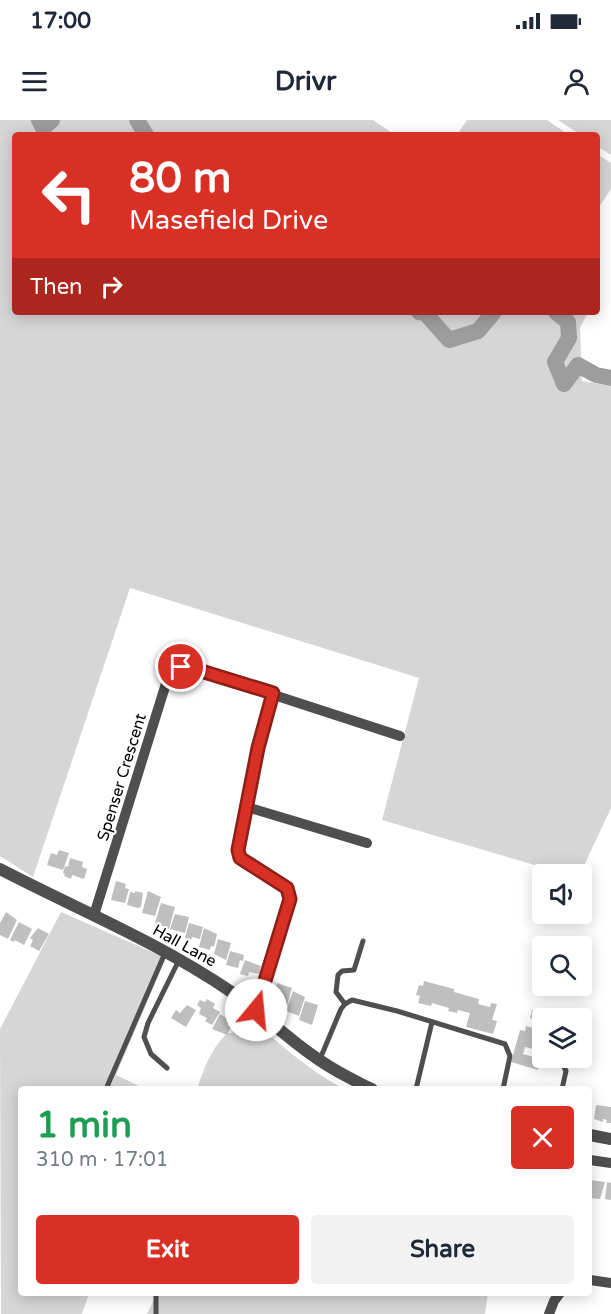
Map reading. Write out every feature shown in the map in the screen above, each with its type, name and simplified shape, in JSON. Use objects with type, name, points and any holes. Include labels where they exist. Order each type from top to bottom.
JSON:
[{"type":"street","name":"Spenser Crescent","points":[[94,915],[168,677],[174,670],[188,667],[400,736]]},
{"type":"street","points":[[256,1010],[290,899],[287,888],[240,858],[238,850],[258,748],[273,693]]},
{"type":"street","points":[[247,807],[367,843]]},
{"type":"street","name":"Hall Lane","points":[[0,869],[180,959],[256,1010],[293,1042],[320,1061],[366,1086]]},
{"type":"street","points":[[592,1135],[611,1139]]},
{"type":"street","points":[[592,1160],[611,1163]]},
{"type":"street","points":[[592,1280],[611,1283]]},
{"type":"street","points":[[549,1314],[558,1296]]},
{"type":"lane","points":[[345,1004],[336,992],[338,975],[342,971],[354,970],[363,941]]},
{"type":"lane","points":[[107,1086],[165,951]]},
{"type":"lane","points":[[167,1068],[151,1054],[144,1037],[148,1023],[180,959]]},
{"type":"lane","points":[[320,1061],[345,1004],[352,1000],[505,1044],[510,1056],[504,1086]]},
{"type":"lane","points":[[417,1086],[432,1022]]},
{"type":"lane","points":[[563,1086],[565,1068]]},
{"type":"lane","points":[[156,1296],[156,1314]]},
{"type":"shaded area","points":[[0,120],[373,120],[391,132],[12,132],[12,315],[586,315],[580,328],[582,381],[611,386],[611,808],[585,864],[532,864],[382,820],[419,678],[130,588],[33,877],[0,856]]},
{"type":"shaded area","points":[[467,120],[547,120],[565,132],[459,132]]},
{"type":"shaded area","points":[[558,120],[611,120],[611,155],[600,148],[600,132],[576,132]]},
{"type":"shaded area","points":[[600,156],[611,163],[611,189],[600,206]]},
{"type":"shaded area","points":[[61,912],[166,958],[116,1075],[138,1086],[18,1086],[18,1296],[88,1296],[82,1314],[1,1314],[0,1029]]},
{"type":"shaded area","points":[[246,1014],[305,1064],[339,1086],[198,1086],[212,1052],[227,1033],[232,1033]]},
{"type":"shaded area","points":[[156,1296],[488,1296],[485,1314],[147,1314]]},
{"type":"building","points":[[59,850],[69,853],[63,870],[47,865],[51,853],[57,855]]},
{"type":"building","points":[[70,858],[83,862],[82,867],[87,869],[84,879],[72,875],[71,879],[64,876],[65,866],[68,867]]},
{"type":"building","points":[[116,881],[126,884],[125,888],[129,889],[125,903],[111,900]]},
{"type":"building","points":[[135,891],[143,893],[141,907],[138,908],[127,905],[130,892],[135,893]]},
{"type":"building","points":[[148,891],[161,897],[155,916],[142,913]]},
{"type":"building","points":[[161,903],[175,907],[169,929],[155,923]]},
{"type":"building","points":[[6,912],[17,920],[8,939],[0,935],[0,923]]},
{"type":"building","points":[[175,914],[189,917],[185,933],[170,929]]},
{"type":"building","points":[[19,922],[32,929],[24,945],[10,940]]},
{"type":"building","points":[[189,923],[203,927],[200,939],[185,938]]},
{"type":"building","points":[[38,928],[49,934],[39,951],[30,946],[33,940],[30,938]]},
{"type":"building","points":[[204,928],[217,934],[214,947],[211,946],[210,950],[199,947]]},
{"type":"building","points":[[218,939],[231,943],[226,960],[214,954]]},
{"type":"building","points":[[230,951],[244,955],[238,968],[226,965]]},
{"type":"building","points":[[245,960],[261,966],[259,974],[249,972],[248,976],[240,974]]},
{"type":"building","points":[[424,981],[479,999],[478,1004],[490,1007],[491,1003],[497,1004],[492,1020],[497,1021],[493,1034],[466,1027],[470,1013],[458,1010],[457,1013],[448,1011],[449,1008],[432,1003],[431,1006],[418,1003],[420,996],[416,995],[419,985],[423,986]]},
{"type":"building","points":[[277,983],[292,988],[287,1005],[272,999]]},
{"type":"building","points":[[293,991],[305,997],[299,1016],[286,1011]]},
{"type":"building","points":[[207,999],[215,1004],[213,1008],[220,1012],[212,1025],[205,1021],[207,1018],[199,1014],[201,1008],[197,1005],[200,1000],[205,1002]]},
{"type":"building","points":[[305,1001],[318,1005],[312,1025],[299,1020]]},
{"type":"building","points":[[187,1005],[196,1010],[186,1027],[171,1018],[176,1010],[180,1013]]},
{"type":"building","points":[[220,1014],[232,1025],[227,1035],[212,1029]]},
{"type":"building","points":[[526,1026],[532,1028],[532,1049],[525,1047],[523,1054],[532,1056],[532,1068],[539,1068],[538,1070],[511,1062],[520,1030],[525,1031]]},
{"type":"building","points":[[596,1105],[611,1107],[611,1123],[606,1123],[607,1120],[603,1119],[603,1122],[594,1119]]},
{"type":"building","points":[[592,1180],[605,1182],[600,1199],[592,1198]]},
{"type":"building","points":[[607,1182],[611,1183],[611,1200],[605,1199]]},
{"type":"waterway","points":[[39,120],[43,128],[52,120]]},
{"type":"waterway","points":[[137,120],[144,132]]},
{"type":"waterway","points":[[427,315],[449,340],[478,331],[491,315]]},
{"type":"waterway","points":[[560,315],[568,322],[569,338],[555,362],[564,384],[578,365],[596,375],[611,378]]},
{"type":"route","points":[[181,667],[188,667],[273,693],[258,748],[238,850],[240,858],[287,888],[290,899],[256,1010]]}]
